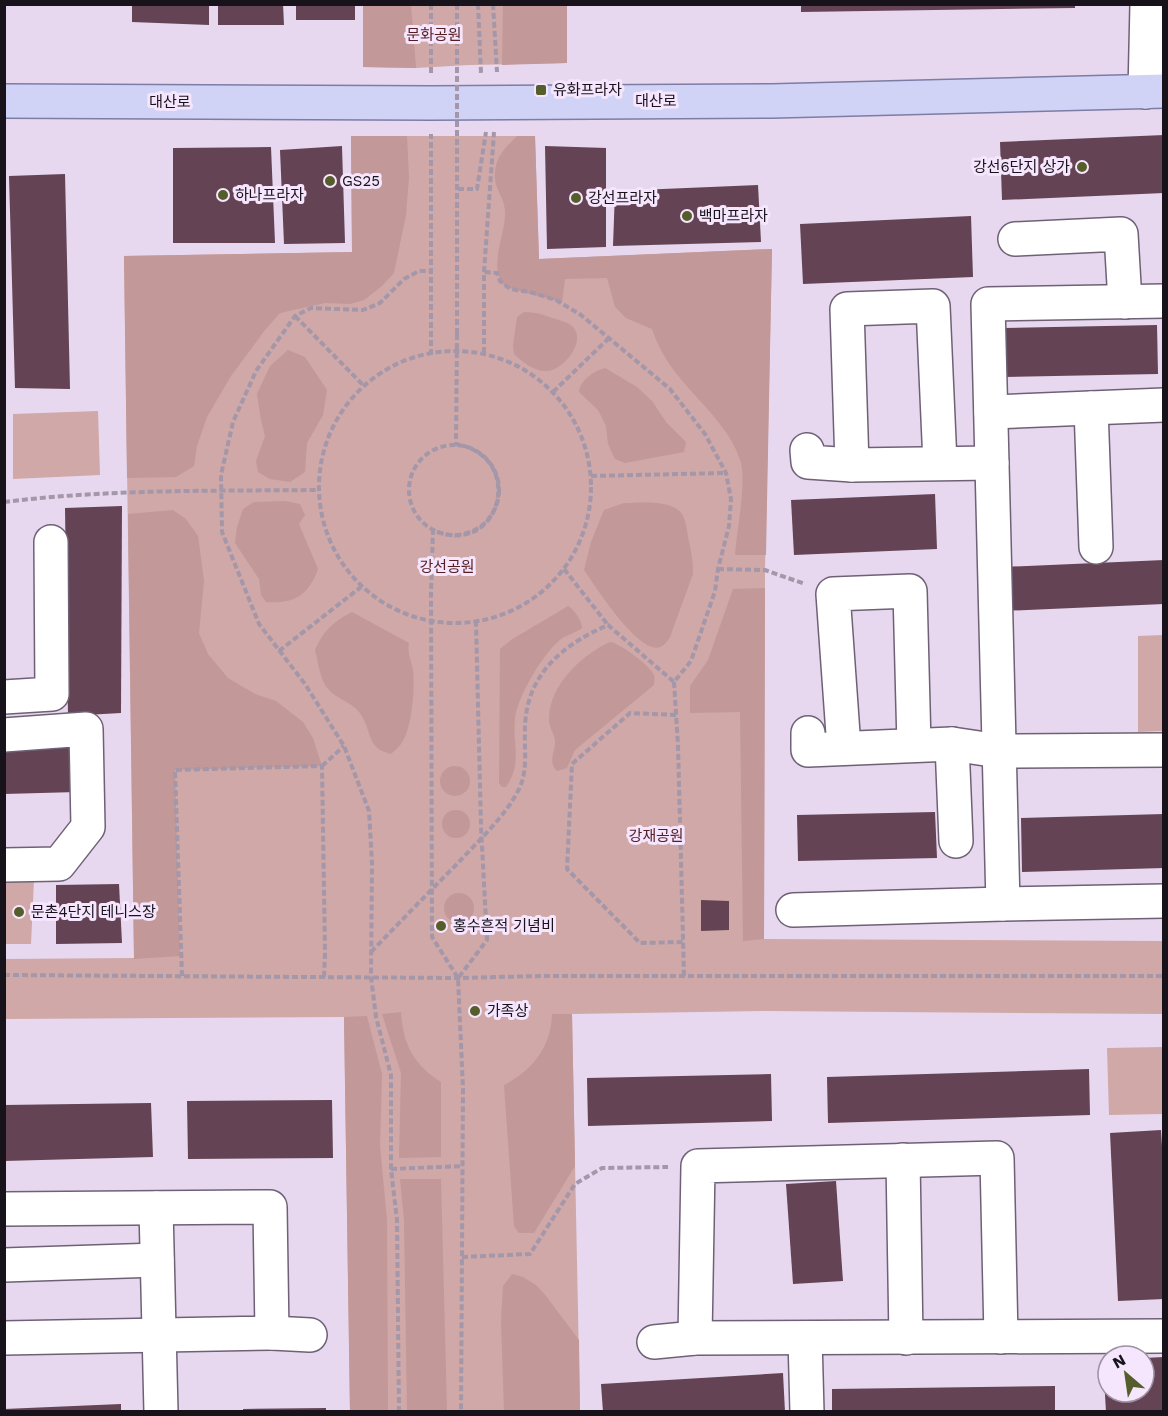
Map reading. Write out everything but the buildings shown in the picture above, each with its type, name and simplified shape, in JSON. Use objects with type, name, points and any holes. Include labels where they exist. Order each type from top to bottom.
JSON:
[{"type":"main road","name":"대산로","points":[[4,101],[444,103],[772,101],[1154,92]]},
{"type":"lane","points":[[1147,4],[1154,92]]},
{"type":"lane","points":[[1015,239],[1121,234],[1125,302]]},
{"type":"lane","points":[[1003,904],[988,304],[1164,302]]},
{"type":"lane","points":[[852,465],[847,309],[933,306],[940,463]]},
{"type":"lane","points":[[991,412],[1164,405]]},
{"type":"lane","points":[[1091,408],[1096,547]]},
{"type":"lane","points":[[807,450],[808,462],[852,465],[992,463]]},
{"type":"lane","points":[[4,697],[52,694],[51,542]]},
{"type":"lane","points":[[844,748],[833,594],[909,591],[914,745]]},
{"type":"lane","points":[[4,735],[86,729],[88,827],[59,864],[4,865]]},
{"type":"lane","points":[[808,733],[808,750],[952,744],[999,751],[1164,750]]},
{"type":"lane","points":[[952,744],[956,841]]},
{"type":"lane","points":[[793,910],[1164,902]]},
{"type":"lane","points":[[695,1338],[698,1166],[997,1158],[1001,1337]]},
{"type":"lane","points":[[903,1160],[906,1338]]},
{"type":"lane","points":[[4,1209],[270,1207],[272,1333]]},
{"type":"lane","points":[[156,1208],[161,1412]]},
{"type":"lane","points":[[4,1265],[157,1260]]},
{"type":"lane","points":[[4,1338],[272,1333],[310,1335]]},
{"type":"lane","points":[[654,1342],[695,1338],[1164,1336]]},
{"type":"lane","points":[[805,1338],[807,1412]]},
{"type":"path","points":[[431,4],[431,78]]},
{"type":"path","points":[[456,444],[457,4]]},
{"type":"path","points":[[478,4],[482,78]]},
{"type":"path","points":[[493,4],[497,77]]},
{"type":"path","points":[[431,127],[431,355]]},
{"type":"path","points":[[458,189],[477,189],[486,128]]},
{"type":"path","points":[[484,353],[484,272],[495,128]]},
{"type":"path","points":[[399,1412],[397,1220],[391,1169],[391,1075],[376,1017],[371,977],[372,864],[369,811],[344,746],[305,684],[259,624],[222,532],[221,475],[233,422],[256,370],[295,316],[311,308],[363,310],[380,303],[404,279],[419,271],[432,270]]},
{"type":"path","points":[[484,272],[497,273],[500,281],[510,289],[537,294],[560,302],[609,338],[626,355],[670,389],[705,434],[726,472],[731,499],[726,542],[714,591],[691,662],[674,682],[684,977]]},
{"type":"path","points":[[295,316],[364,386]]},
{"type":"path","points":[[553,392],[609,338]]},
{"type":"path","points":[[457,351],[484,353],[530,373],[553,392],[572,417],[585,445],[591,476],[590,509],[581,541],[564,569],[541,593],[524,606],[503,616],[476,622],[431,621],[397,612],[361,587],[343,566],[330,543],[321,517],[319,490],[323,451],[339,416],[364,386],[388,369],[416,357],[431,355],[457,351]]},
{"type":"path","points":[[456,444],[477,451],[488,460],[495,471],[499,489],[497,503],[485,525],[465,535],[451,536],[433,530],[424,524],[409,498],[409,482],[414,468],[424,456],[437,447],[456,444]]},
{"type":"path","points":[[591,476],[726,472]]},
{"type":"path","points":[[4,502],[49,496],[128,492],[319,490]]},
{"type":"path","points":[[433,530],[432,937],[458,978],[463,1089],[461,1412]]},
{"type":"path","points":[[718,568],[765,570],[833,594]]},
{"type":"path","points":[[564,569],[608,625],[674,682]]},
{"type":"path","points":[[279,651],[361,587]]},
{"type":"path","points":[[458,978],[487,940],[476,622]]},
{"type":"path","points":[[371,952],[493,827],[520,786],[525,765],[526,708],[537,679],[551,662],[585,636],[608,625]]},
{"type":"path","points":[[676,715],[630,713],[572,764],[567,869],[640,943],[684,942]]},
{"type":"path","points":[[182,976],[175,770],[322,766],[344,746]]},
{"type":"path","points":[[322,766],[324,977]]},
{"type":"path","points":[[4,975],[458,978],[1164,976]]},
{"type":"path","points":[[391,1169],[463,1166]]},
{"type":"path","points":[[462,1257],[530,1254],[575,1184],[602,1168],[698,1166]]},
{"type":"green space","name":"문화공원","points":[[363,5],[567,5],[567,63],[416,68],[363,67]]},
{"type":"green space","name":"강선공원","points":[[351,136],[535,136],[539,259],[772,249],[765,570],[764,939],[1163,941],[1164,1014],[764,1011],[572,1014],[580,1411],[350,1412],[344,1017],[5,1019],[4,959],[134,958],[124,256],[352,252]]},
{"type":"green space","points":[[98,411],[100,475],[13,479],[13,414]]},
{"type":"green space","points":[[1163,635],[1163,731],[1138,732],[1138,636]]},
{"type":"green space","name":"문촌4단지 테니스장","points":[[5,880],[34,880],[31,944],[5,944]]},
{"type":"green space","points":[[1163,1047],[1163,1114],[1109,1115],[1107,1048]]},
{"type":"shaded area","points":[[363,5],[411,5],[416,68],[363,67]]},
{"type":"shaded area","points":[[503,5],[567,5],[567,63],[502,65]]},
{"type":"shaded area","points":[[351,136],[407,136],[409,177],[406,215],[394,273],[364,300],[350,304],[325,303],[280,313],[231,376],[207,417],[197,446],[194,466],[176,477],[127,478],[124,256],[352,252]]},
{"type":"shaded area","points":[[517,136],[535,136],[539,259],[772,249],[766,555],[735,555],[741,508],[742,472],[741,463],[732,441],[670,365],[652,329],[626,318],[615,307],[607,278],[565,279],[562,303],[512,289],[502,283],[497,266],[505,210],[496,185],[495,173],[499,157]]},
{"type":"shaded area","points":[[524,312],[545,315],[566,322],[577,333],[575,348],[571,355],[553,370],[538,370],[514,354],[517,317]]},
{"type":"shaded area","points":[[288,350],[305,357],[327,390],[323,415],[307,443],[305,472],[290,482],[270,479],[258,472],[256,461],[265,436],[257,394],[270,366]]},
{"type":"shaded area","points":[[605,368],[637,387],[652,401],[666,422],[686,442],[684,452],[625,463],[615,459],[608,444],[606,426],[598,410],[579,392],[588,377]]},
{"type":"shaded area","points":[[285,501],[300,504],[305,515],[299,524],[318,569],[310,586],[299,596],[292,600],[266,602],[261,595],[259,579],[235,543],[237,527],[243,509],[254,502]]},
{"type":"shaded area","points":[[624,503],[655,503],[671,506],[682,514],[686,526],[693,574],[670,637],[658,648],[643,642],[624,625],[584,570],[591,542],[604,510]]},
{"type":"shaded area","points":[[173,510],[186,519],[198,536],[204,581],[199,633],[208,654],[228,678],[255,694],[276,701],[303,722],[313,738],[322,766],[175,770],[180,956],[134,959],[128,514]]},
{"type":"shaded area","points":[[765,588],[764,939],[743,941],[740,712],[690,713],[690,686],[708,660],[733,589]]},
{"type":"shaded area","points":[[568,606],[581,622],[582,628],[554,645],[526,687],[515,719],[516,762],[506,787],[502,787],[499,783],[500,649]]},
{"type":"shaded area","points":[[352,612],[409,643],[414,678],[410,719],[405,738],[391,754],[373,743],[359,712],[336,696],[323,682],[315,650],[330,627]]},
{"type":"shaded area","points":[[610,642],[615,643],[647,666],[654,675],[654,685],[575,750],[567,768],[557,771],[553,764],[555,740],[549,721],[555,694],[569,672],[589,655]]},
{"type":"shaded area","points":[[455,766],[465,771],[470,781],[465,791],[455,796],[445,791],[440,781],[445,771]]},
{"type":"shaded area","points":[[456,810],[466,814],[470,824],[466,834],[456,838],[446,834],[442,824],[446,814]]},
{"type":"shaded area","points":[[459,893],[469,898],[474,908],[469,918],[459,923],[449,918],[444,908],[449,898]]},
{"type":"shaded area","points":[[401,1012],[404,1034],[412,1053],[424,1069],[441,1082],[441,1157],[399,1158],[401,1073],[382,1014]]},
{"type":"shaded area","points":[[552,1014],[572,1014],[575,1166],[534,1233],[519,1233],[514,1226],[504,1085],[532,1065],[548,1037]]},
{"type":"shaded area","points":[[367,1016],[382,1074],[380,1146],[387,1220],[388,1411],[350,1411],[344,1017]]},
{"type":"shaded area","points":[[400,1179],[441,1179],[447,1411],[407,1411],[404,1220]]},
{"type":"shaded area","points":[[512,1274],[523,1277],[536,1285],[579,1340],[580,1411],[504,1411],[501,1321],[503,1286]]},
{"type":"place","name":"유화프라자","points":[[541,90]]},
{"type":"place","name":"강선6단지 상가","points":[[1082,167]]},
{"type":"place","name":"GS25","points":[[330,181]]},
{"type":"place","name":"하나프라자","points":[[223,195]]},
{"type":"place","name":"강선프라자","points":[[576,198]]},
{"type":"place","name":"백마프라자","points":[[687,216]]},
{"type":"place","name":"문촌4단지 테니스장","points":[[19,912]]},
{"type":"place","name":"홍수흔적 기념비","points":[[441,926]]},
{"type":"place","name":"가족상","points":[[475,1011]]},
{"type":"park label","name":"강재공원","points":[[656,836]]}]
